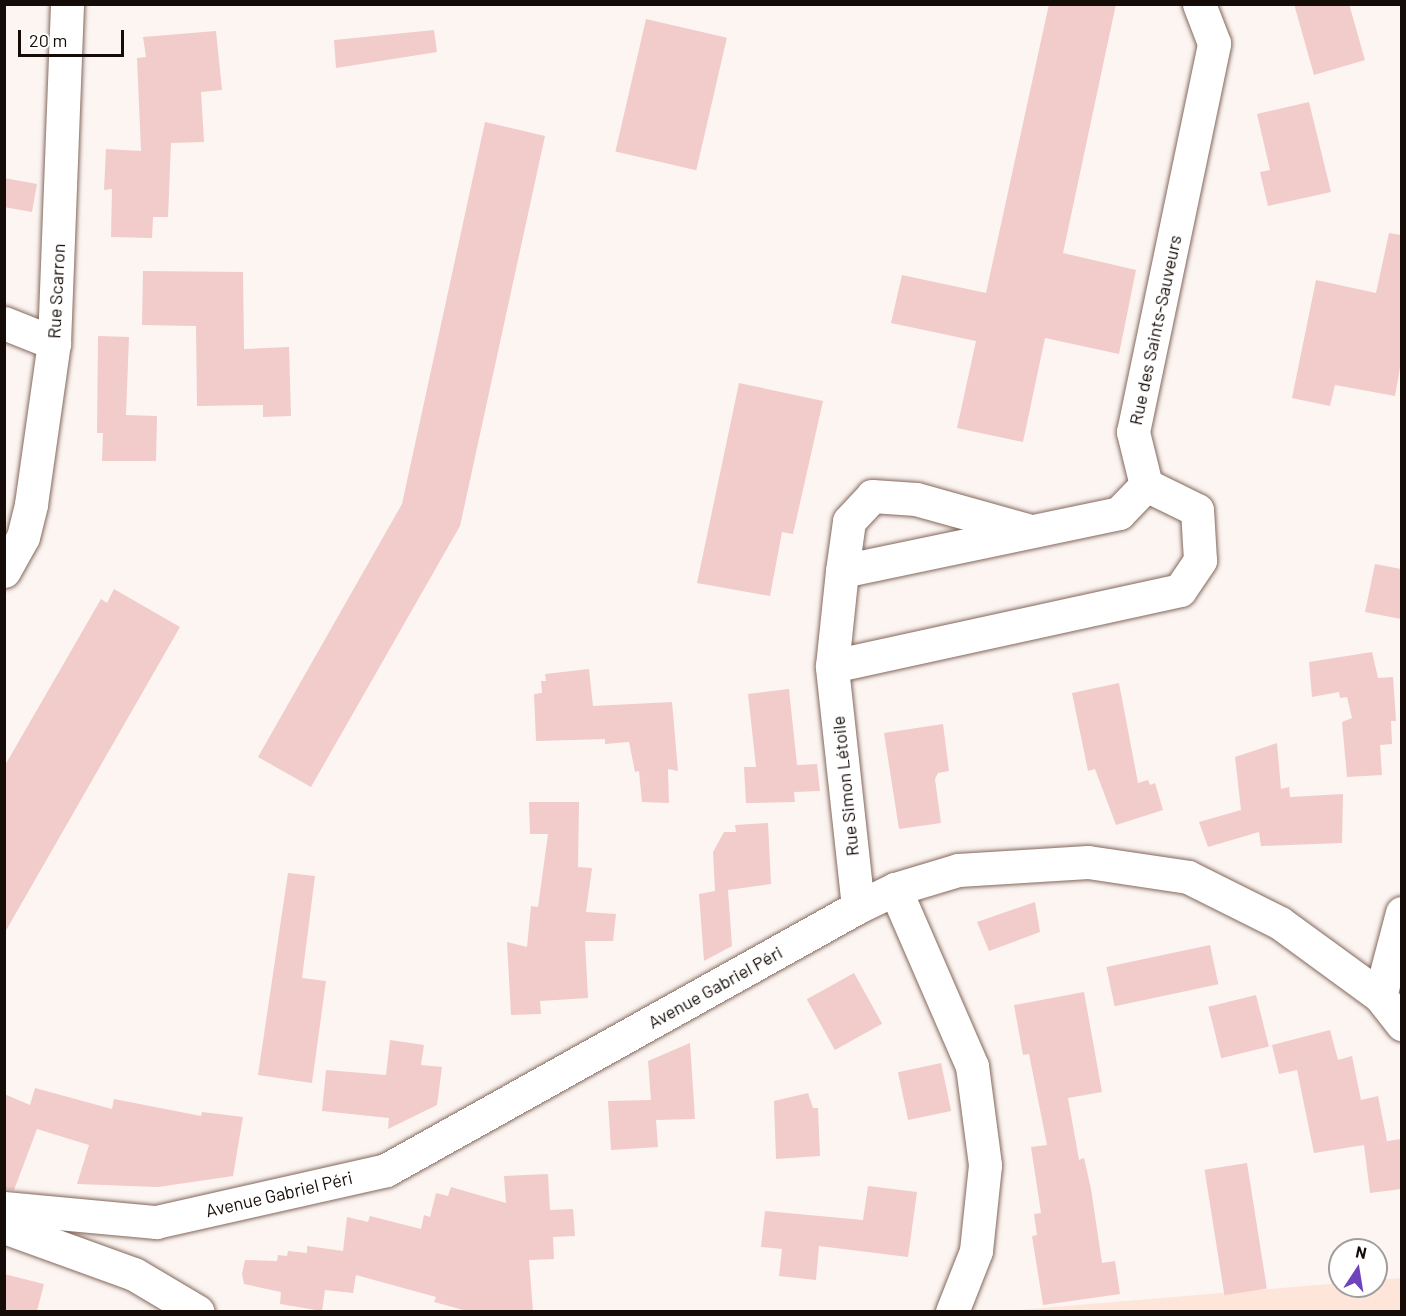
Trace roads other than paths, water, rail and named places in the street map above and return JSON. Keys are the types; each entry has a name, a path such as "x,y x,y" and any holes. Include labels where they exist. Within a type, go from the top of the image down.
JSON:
{"street":[{"name":"Rue Scarron","path":"4,571 23,537 31,504 54,343 67,4"},
{"name":"Rue des Saints-Sauveurs","path":"1146,485 1133,432 1214,43 1199,4"},
{"path":"4,323 54,343"},
{"path":"832,666 1180,590 1200,560 1197,510 1146,485 1119,513 842,572"},
{"name":"Rue Simon Létoile","path":"858,907 832,666 849,521 872,496 916,499 1033,531"},
{"name":"Avenue Gabriel Péri","path":"4,1208 156,1222 386,1170 858,907 895,889 958,870 1088,862 1188,877 1280,923 1380,996 1401,1024"},
{"path":"895,889 972,1066 986,1166 976,1251 952,1311"},
{"path":"1380,996 1401,913"},
{"path":"134,1274 156,1222"},
{"path":"4,1227 134,1274 198,1311"}]}
